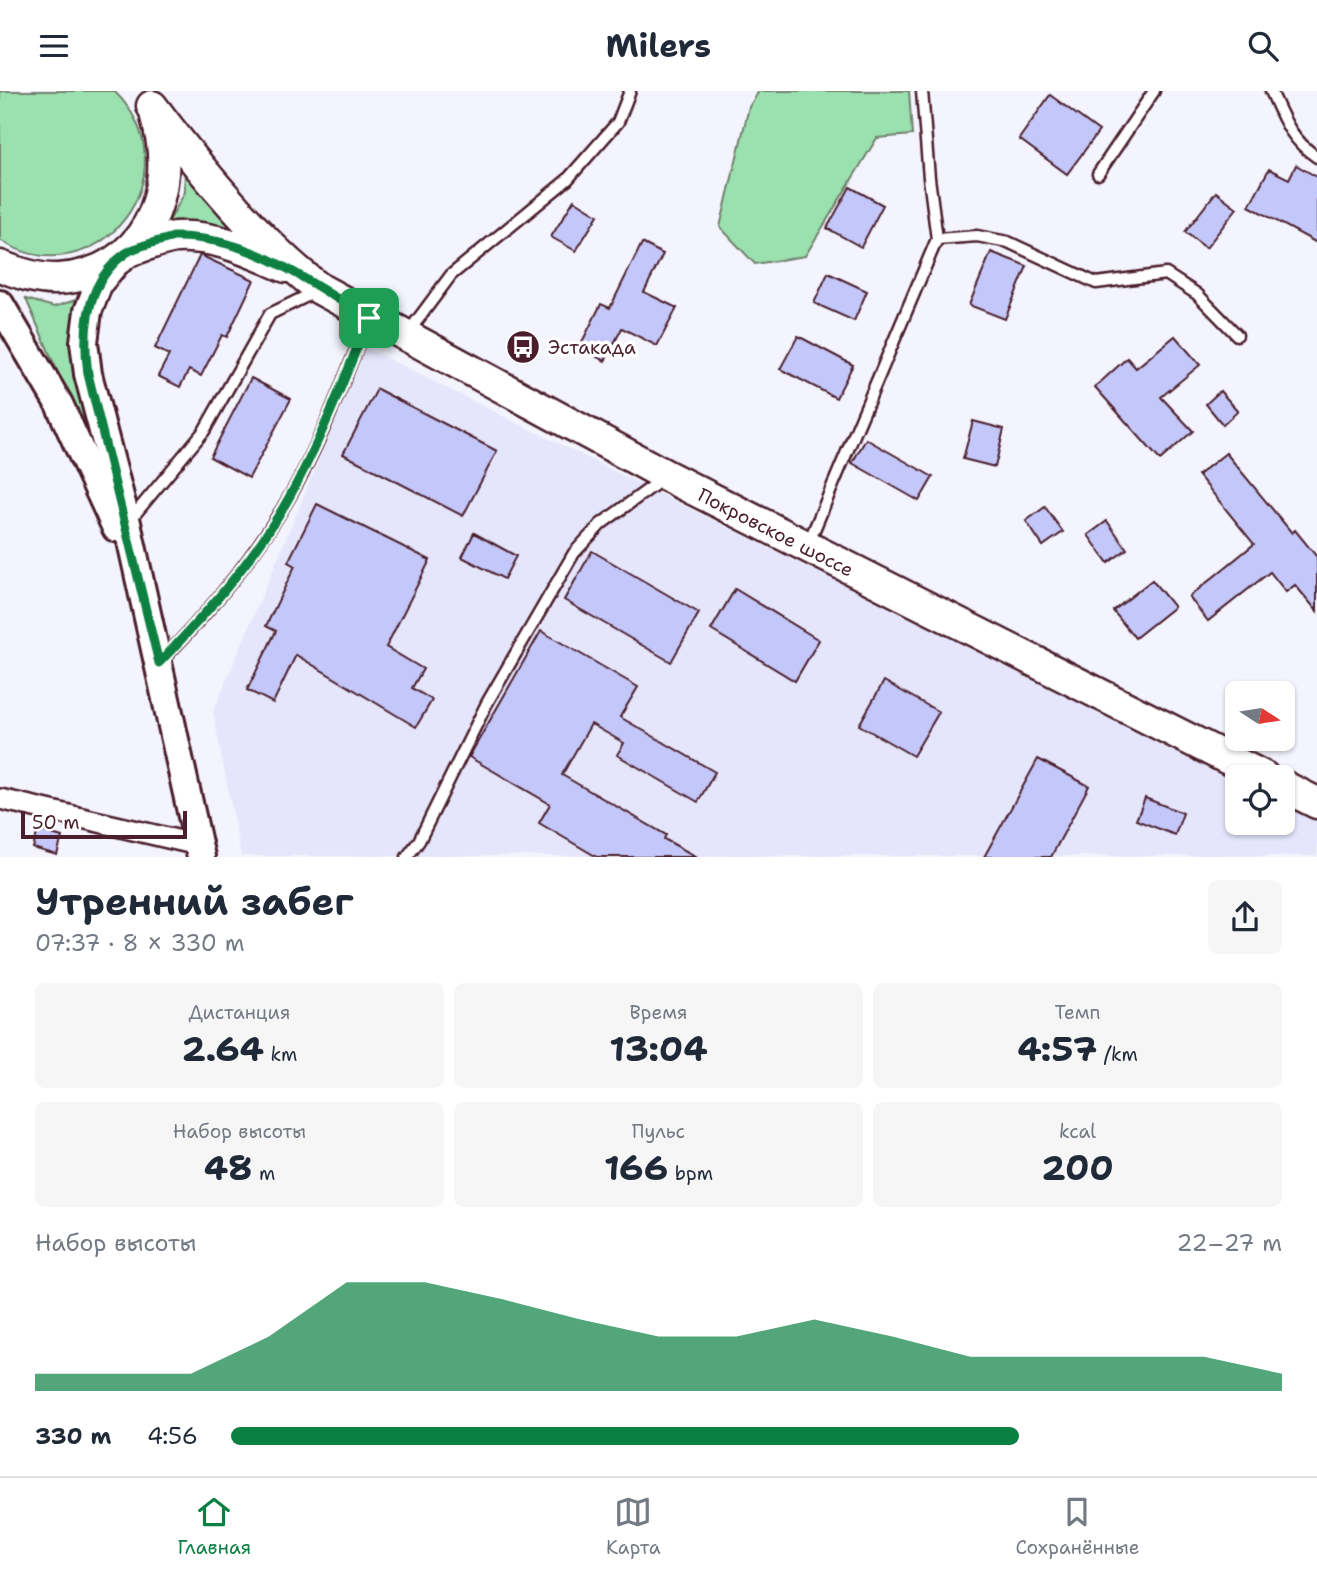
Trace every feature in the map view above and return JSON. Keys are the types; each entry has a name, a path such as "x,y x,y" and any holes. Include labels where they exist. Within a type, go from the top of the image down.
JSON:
{"main road":[{"name":"Покровское шоссе","path":"147,98 183,147 296,271 320,289 404,337 806,548 1240,765"},
{"path":"147,98 165,144 164,184 155,217 99,283 88,311 84,342 88,374 127,523 200,851"},
{"name":"Покровское шоссе","path":"0,266 24,275 56,279 87,275 123,256 173,237 201,237 241,247 296,271"},
{"path":"0,304 59,404 138,577"},
{"path":"1295,792 1317,803"}],"street":[{"path":"0,799 200,851"}],"lane":[{"path":"404,337 451,275 567,180 618,122 630,91"},
{"path":"806,548 937,239 922,91"},
{"path":"1098,174 1154,91"},
{"path":"1271,91 1287,129 1300,146 1317,157"},
{"path":"937,239 977,236 1008,242 1096,283 1166,274 1197,294 1237,335"},
{"path":"127,523 204,431 270,314 320,289"},
{"path":"159,663 196,624 245,562 290,496 320,437 369,318"},
{"path":"407,856 419,841 487,703 573,553 601,524 667,476"}],"shaded area":[{"path":"366,348 1225,774 1225,835 1295,835 1295,808 1317,819 1317,856 241,856 213,712"}],"green space":[{"path":"0,91 114,91 137,123 145,157 140,190 124,219 101,241 70,254 36,255 0,240"},
{"path":"759,91 909,91 912,135 877,138 805,256 755,264 720,227 749,107"},
{"path":"184,157 264,240 167,225 185,192"},
{"path":"26,299 54,307 78,299 92,451"}],"building":[{"path":"1050,95 1099,131 1067,174 1019,139"},
{"path":"1296,165 1317,177 1317,243 1249,206 1269,169 1289,179"},
{"path":"850,187 883,205 861,247 827,228"},
{"path":"1216,192 1237,208 1206,248 1185,232"},
{"path":"574,200 598,215 576,251 551,237"},
{"path":"642,243 663,254 644,292 677,308 657,346 622,328 605,361 579,348 601,304 610,308"},
{"path":"991,252 1027,266 1005,319 969,305"},
{"path":"200,255 254,280 227,337 222,335 201,376 189,370 180,387 158,376 169,355 155,348"},
{"path":"828,273 867,291 854,321 814,303"},
{"path":"798,336 853,365 836,398 780,369"},
{"path":"1175,336 1200,365 1161,397 1193,431 1160,460 1095,387 1127,358 1136,368"},
{"path":"251,378 291,399 249,478 210,457"},
{"path":"377,389 497,451 463,516 343,454"},
{"path":"1220,391 1238,411 1223,425 1206,404"},
{"path":"973,421 1004,429 995,467 963,459"},
{"path":"866,439 933,477 919,501 852,463"},
{"path":"1226,453 1292,533 1295,530 1317,557 1317,611 1295,585 1286,592 1270,572 1208,621 1189,597 1254,544 1198,475"},
{"path":"317,504 430,560 386,647 423,669 412,688 432,700 416,727 296,655 273,703 247,690 276,631 266,626 295,566 288,562"},
{"path":"1045,507 1063,532 1043,546 1026,521"},
{"path":"1107,521 1127,549 1108,563 1088,535"},
{"path":"474,533 516,556 504,579 462,557"},
{"path":"592,551 699,613 671,662 564,600"},
{"path":"1152,580 1174,607 1135,638 1113,611"},
{"path":"735,589 819,640 795,681 711,630"},
{"path":"541,631 638,687 620,717 715,772 698,802 617,755 624,743 591,724 562,775 666,835 664,839 697,857 597,857 539,823 550,804 469,757"},
{"path":"884,681 939,712 913,756 859,725"},
{"path":"1038,759 1089,786 1051,857 984,857"},
{"path":"1145,798 1183,813 1175,835 1136,820"},
{"path":"38,830 62,837 57,855 33,848"}],"place":[{"name":"Эстакада","path":"523,347"}],"route":[{"path":"173,237 201,237 241,247 296,271 320,289 369,318 320,437 290,496 245,562 196,624 159,663 127,523 88,374 84,342 88,311 99,283 128,251 173,237"}]}
